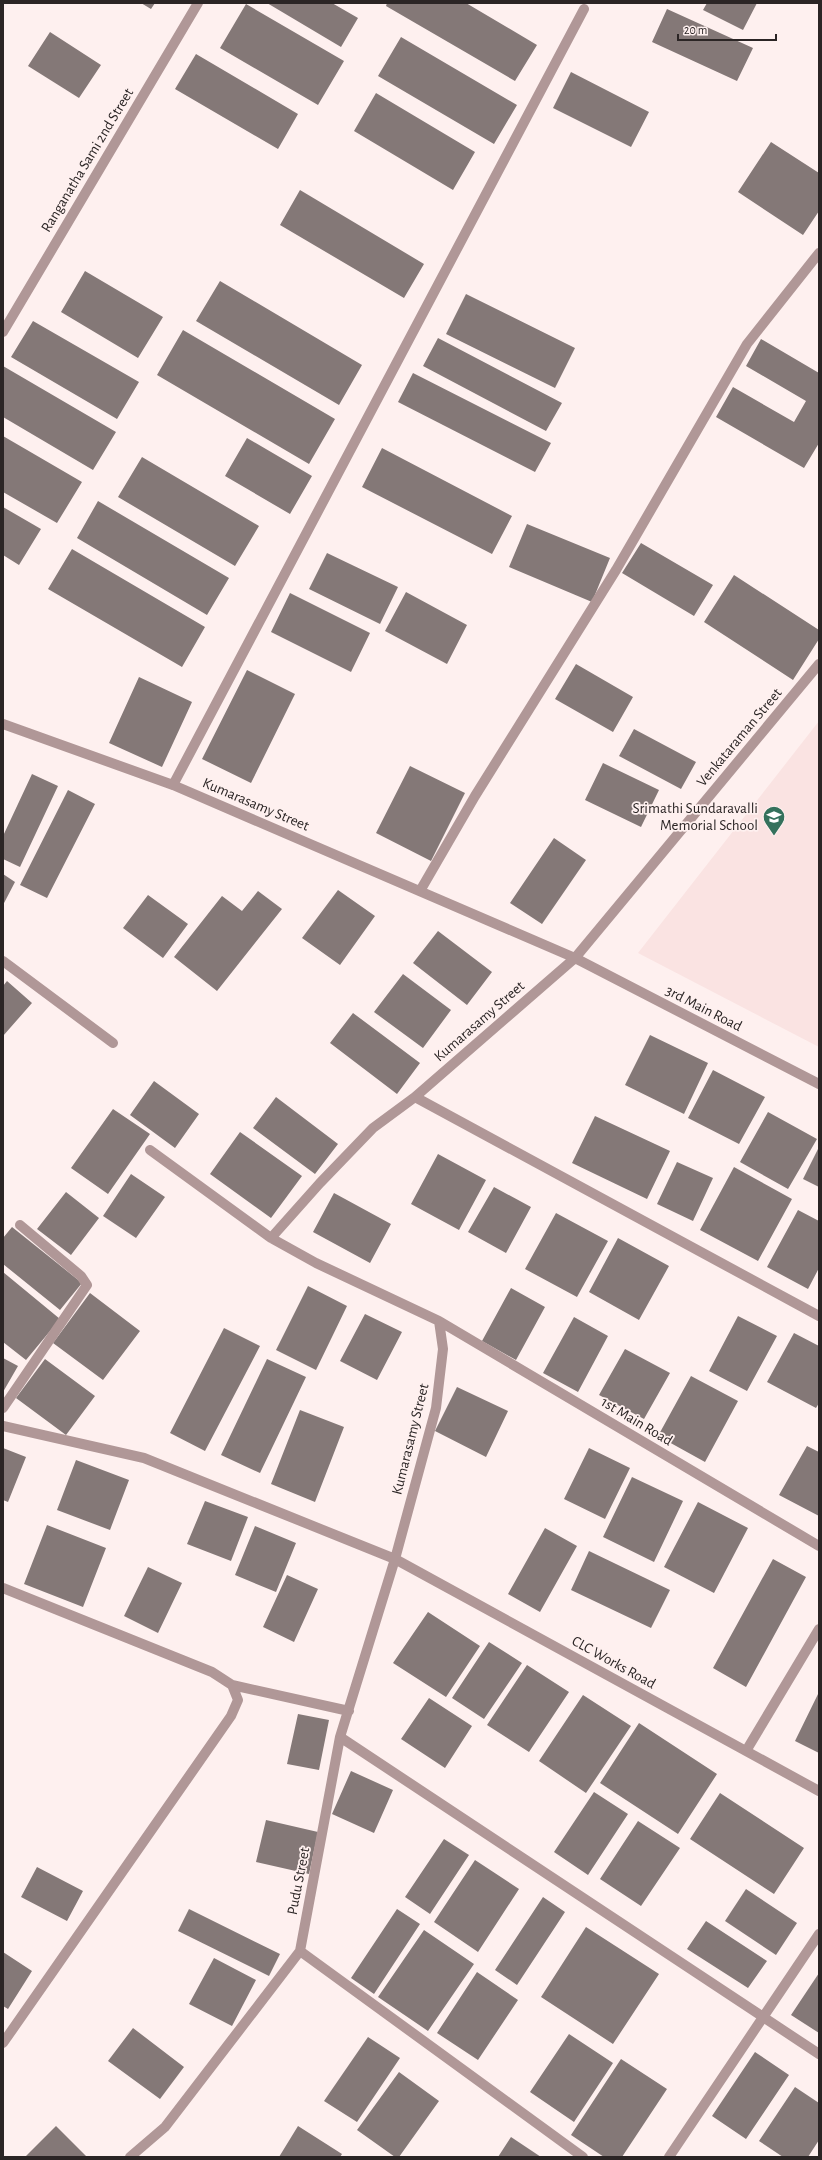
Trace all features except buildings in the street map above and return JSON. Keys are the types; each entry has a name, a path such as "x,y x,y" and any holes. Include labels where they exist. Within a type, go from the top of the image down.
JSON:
{"street":[{"name":"Ranganatha Sami 2nd Street","path":"3,332 198,3"},
{"path":"173,785 584,9"},
{"path":"420,891 475,796 616,570 747,344 819,253"},
{"name":"Venkataraman Street","path":"575,958 819,664"},
{"name":"Kumarasamy Street","path":"3,724 173,785 575,958 415,1097 373,1128 320,1183 271,1238"},
{"name":"3rd Main Road","path":"575,958 819,1084"},
{"path":"3,962 112,1043"},
{"path":"415,1097 819,1316"},
{"path":"150,1150 271,1238 316,1263 439,1321"},
{"path":"3,1408 87,1285 81,1276 20,1225"},
{"name":"Kumarasamy Street","path":"395,1559 436,1408 443,1349 439,1321"},
{"name":"1st Main Road","path":"439,1321 819,1546"},
{"name":"CLC Works Road","path":"3,1426 144,1458 395,1559 819,1791"},
{"name":"Pudu Street","path":"130,2157 165,2127 300,1951 340,1737 395,1559"},
{"path":"3,1588 212,1672 232,1685 349,1710"},
{"path":"746,1751 819,1630"},
{"path":"3,2043 231,1716 238,1700 232,1685"},
{"path":"340,1737 819,2054"},
{"path":"670,2157 819,1934"},
{"path":"300,1951 583,2157"}],"shaded area":[{"name":"Srimathi Sundaravalli Memorial School","path":"819,721 819,1047 638,953"}],"place":[{"name":"Srimathi Sundaravalli Memorial School","path":"774,836"}]}
